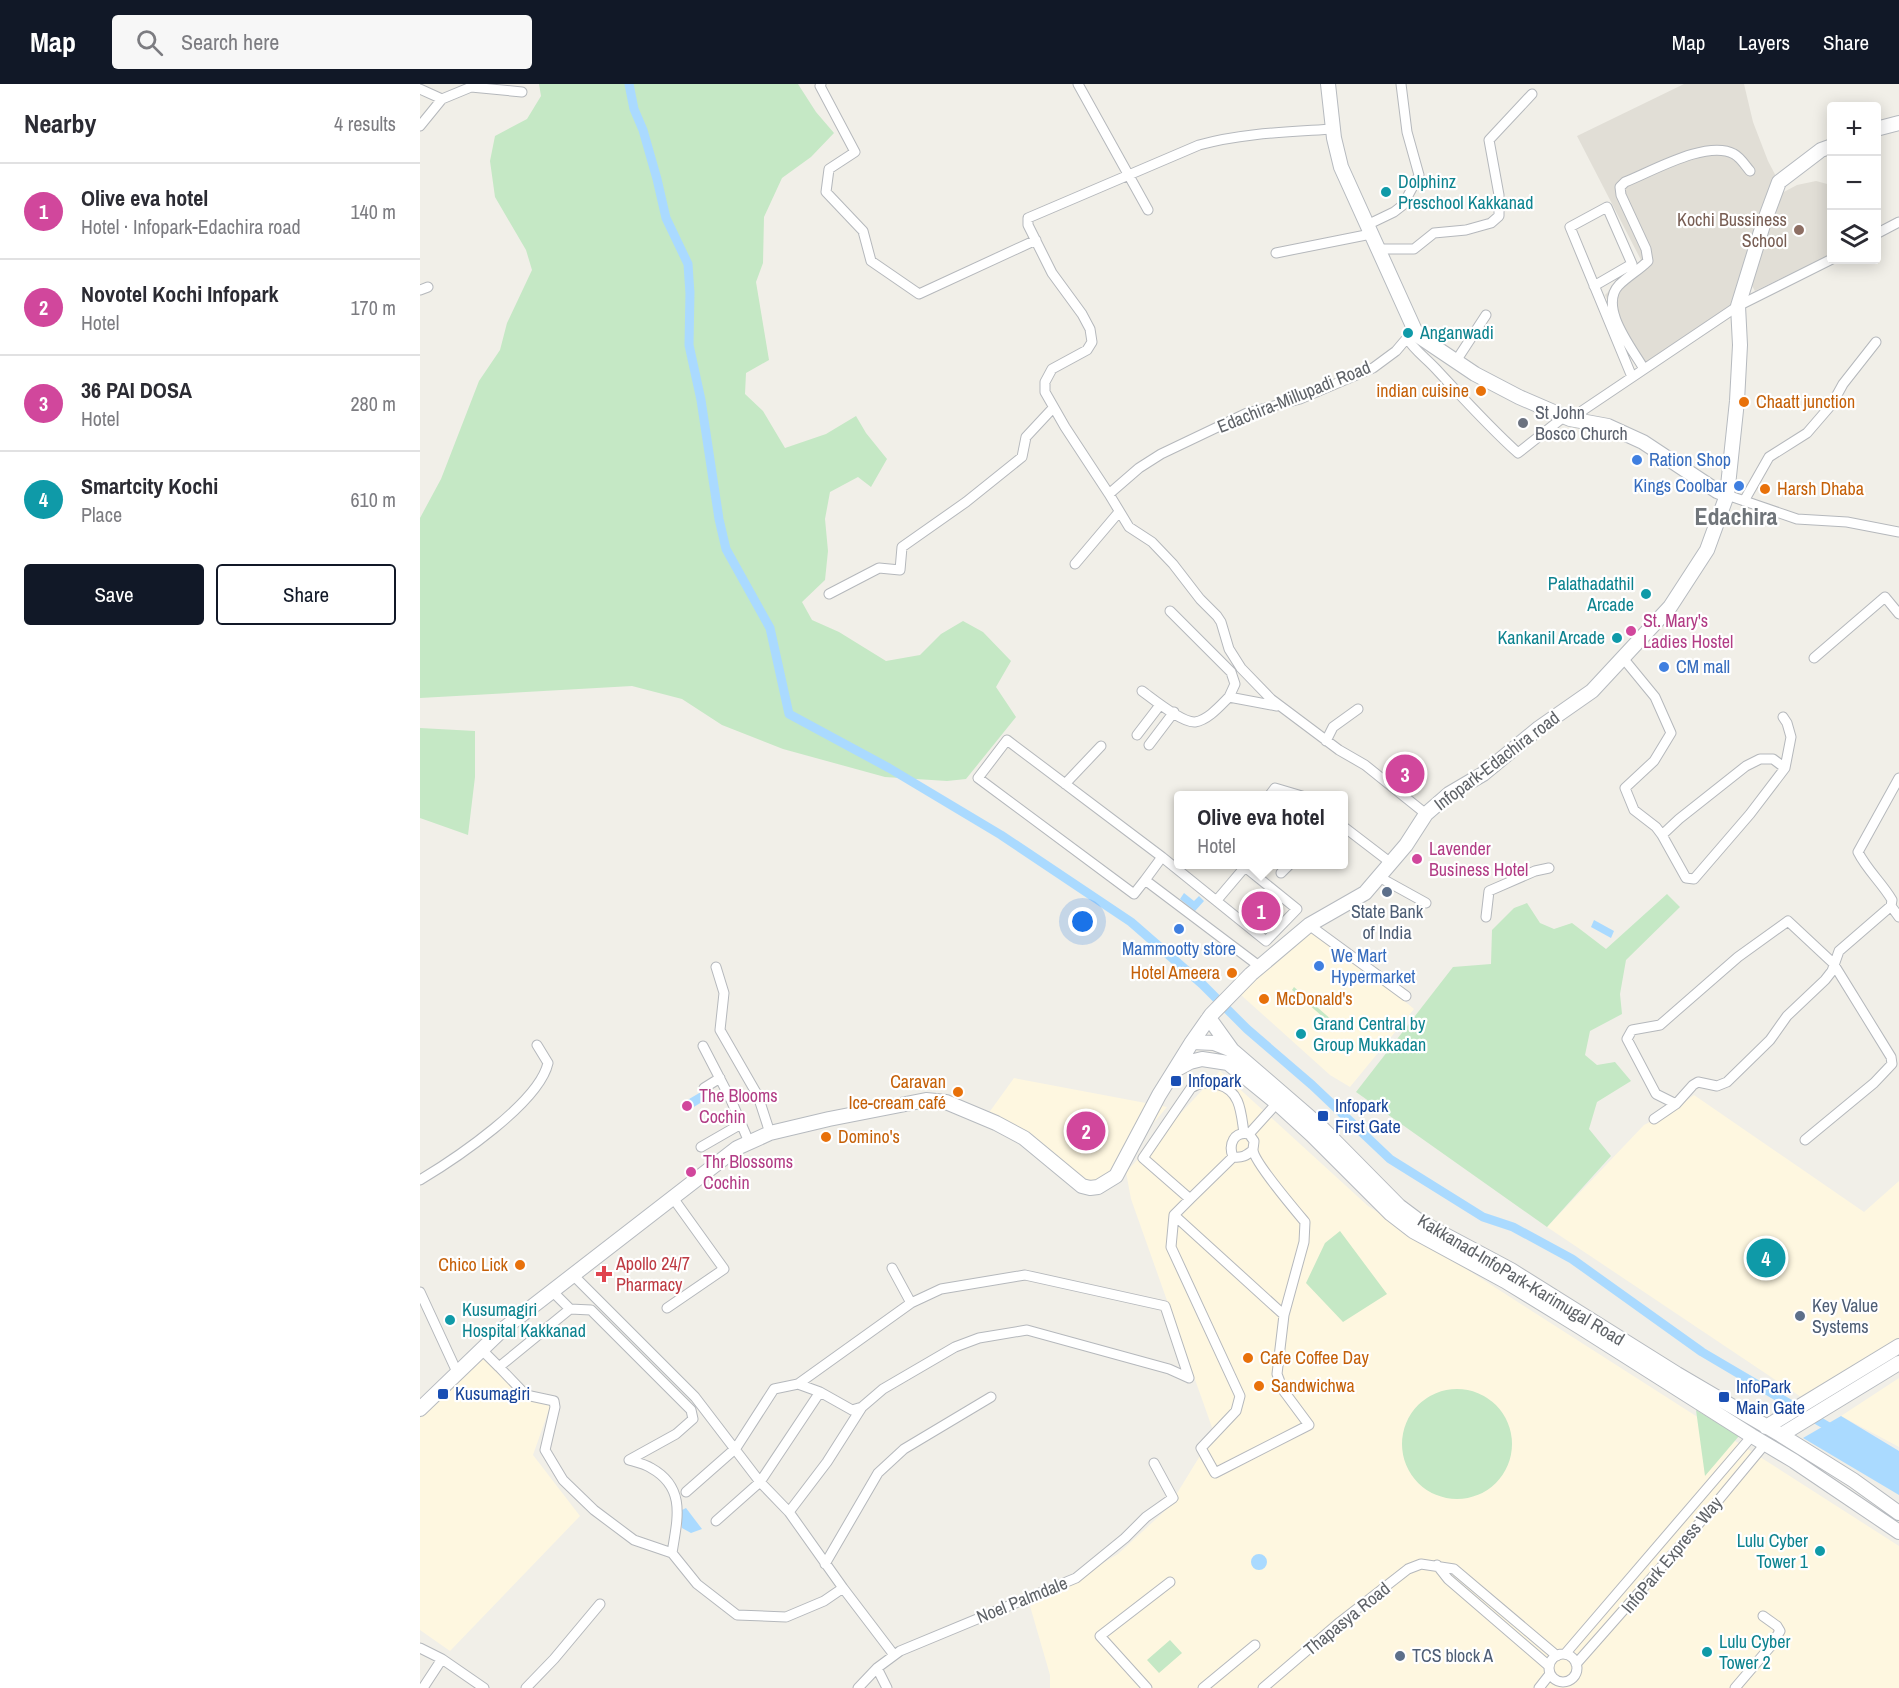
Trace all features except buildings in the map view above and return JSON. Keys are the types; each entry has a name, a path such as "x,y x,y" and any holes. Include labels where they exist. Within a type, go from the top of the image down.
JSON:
{"main road":[{"path":"1328,84 1333,129 1341,167 1378,249 1412,337 1519,397 1567,417 1608,426 1643,442 1717,491 1727,495"},
{"path":"1881,128 1899,123"},
{"path":"1738,306 1779,182 1827,148"},
{"name":"Infopark-Edachira road","path":"1192,1042 1210,1016 1259,966 1309,925 1365,893 1406,845 1426,814 1449,794 1483,774 1539,728 1592,691 1670,607 1707,550 1727,495 1737,401 1740,345 1738,306"},
{"path":"1210,1016 1232,1050"},
{"path":"420,1409 481,1349 551,1290 737,1148 749,1142 770,1133 884,1107 926,1100 946,1102 1015,1132 1044,1152 1082,1185 1090,1188 1098,1187 1116,1176 1159,1095 1192,1042"},
{"name":"Kakkanad-InfoPark-Karimugal Road","path":"1192,1042 1214,1043 1232,1050 1320,1126 1345,1161 1391,1214 1413,1231 1505,1281 1794,1461 1899,1532"},
{"name":"Kakkanad-InfoPark-Karimugal Road","path":"1175,1070 1202,1059 1228,1063 1419,1221 1511,1270 1766,1427 1786,1432 1899,1513"},
{"path":"1786,1432 1871,1372 1899,1346"},
{"path":"1766,1427 1871,1372 1899,1363"}],"street":[{"path":"821,84 855,152 829,168 826,192 863,231 871,261 919,294 1036,240"},
{"path":"1078,84 1148,210"},
{"path":"1276,253 1369,230 1403,205 1419,175 1407,132 1401,84"},
{"path":"420,126 442,99 471,87 522,92"},
{"path":"420,89 442,99"},
{"path":"1378,249 1414,249 1434,233 1466,230 1491,223 1499,216 1499,195 1489,140 1532,94"},
{"path":"1333,129 1222,138 1198,145 1029,218 1028,225 1052,273 1082,314 1090,329 1092,342 1087,350 1052,369 1045,382 1045,392 1129,527 1148,538 1164,553 1200,599 1217,616 1229,650 1241,668 1279,706 1339,750 1365,765 1426,814"},
{"path":"1644,369 1616,320 1611,305 1612,296 1618,286 1648,261 1646,249 1621,195 1620,187 1625,182 1713,150 1734,154 1750,171"},
{"path":"1594,286 1632,264 1607,207 1570,227 1594,286 1632,377"},
{"path":"1881,231 1899,222"},
{"path":"1412,337 1413,348 1425,357 1467,405 1518,453 1567,417 1632,377 1738,306 1827,262"},
{"path":"1456,361 1486,315"},
{"name":"Edachira-Millupadi Road","path":"1109,494 1139,468 1161,454 1258,408 1300,399 1373,368 1412,337"},
{"path":"1744,501 1769,457 1807,432 1832,404 1843,384 1876,342"},
{"path":"829,594 879,568 900,570 902,547 966,502 1022,457 1026,437 1053,408"},
{"path":"1727,495 1797,519 1847,522 1899,532"},
{"path":"1075,564 1119,512"},
{"path":"1814,658 1885,597 1899,614"},
{"path":"1142,691 1185,720 1195,722 1210,715 1229,697 1235,684 1231,672 1170,611"},
{"path":"1623,658 1655,697 1671,733 1654,761 1625,788 1634,810 1656,827 1686,878 1693,880 1750,814 1785,768 1791,737 1783,717"},
{"path":"1229,697 1279,706"},
{"path":"1137,735 1161,705"},
{"path":"1326,741 1333,726 1358,709"},
{"path":"1149,745 1173,712"},
{"path":"1162,857 1134,894 978,778 1007,740 1162,857 1174,866"},
{"path":"1065,784 1101,747"},
{"path":"1662,835 1738,773 1760,759 1773,759 1785,768"},
{"path":"1654,1119 1677,1104 1698,1082 1717,1086 1727,1082 1770,1040 1788,1016 1825,980 1832,971 1839,951 1891,906 1892,900 1886,890 1878,877 1865,866 1858,852 1899,778"},
{"path":"1272,791 1275,788 1287,791"},
{"path":"1348,830 1391,863"},
{"path":"1486,917 1489,891 1549,868"},
{"path":"1177,869 1266,941 1297,909 1248,869"},
{"path":"1217,900 1242,869"},
{"path":"1281,873 1285,869"},
{"path":"1379,877 1426,903"},
{"path":"1144,880 1259,966"},
{"path":"1891,906 1899,916"},
{"path":"1677,1104 1656,1094 1627,1039 1632,1030 1660,1025 1738,957 1788,921 1833,963 1895,1062 1874,1083 1805,1140"},
{"path":"1309,925 1406,996"},
{"path":"716,967 724,993 720,1030 758,1096 770,1133"},
{"path":"420,1180 485,1136 539,1083 548,1063 537,1045"},
{"path":"703,1046 749,1142"},
{"path":"704,1088 720,1078"},
{"path":"1190,1199 1143,1158 1191,1088 1200,1083 1227,1087 1239,1104 1247,1133 1254,1141 1252,1150 1246,1156 1233,1157"},
{"path":"1233,1157 1229,1148 1231,1141 1238,1135 1247,1133 1277,1103"},
{"path":"701,1147 741,1124"},
{"path":"1233,1157 1174,1215 1171,1247 1240,1396 1236,1411 1201,1448 1215,1473 1310,1425 1283,1390 1277,1374 1284,1315 1304,1242 1305,1222 1269,1179 1252,1150"},
{"path":"667,1308 724,1269 673,1198"},
{"path":"1174,1215 1284,1315"},
{"path":"892,1268 911,1303"},
{"path":"572,1274 695,1397 760,1482 789,1512 894,1655"},
{"path":"686,1492 736,1448 774,1389 798,1384 911,1303 941,1289 1025,1275 1165,1306 1189,1378 1169,1369 1027,1330 979,1338 955,1347 884,1389 862,1407 827,1461 789,1512"},
{"path":"551,1290 570,1309"},
{"path":"420,1292 457,1372"},
{"path":"499,1367 570,1309 591,1310 691,1410 693,1419 676,1434 628,1460 651,1468 671,1485 679,1511 672,1553"},
{"path":"481,1349 526,1395 554,1401 555,1407 545,1450 563,1480 594,1510 634,1540 672,1553 697,1584 736,1615 786,1617 824,1601 843,1588"},
{"path":"798,1384 820,1392 852,1410 862,1407"},
{"path":"716,1521 760,1482 820,1392"},
{"path":"825,1564 878,1473 904,1449 991,1397"},
{"name":"InfoPark Express Way","path":"1561,1655 1752,1436"},
{"name":"InfoPark Express Way","path":"1576,1664 1687,1538 1765,1444"},
{"name":"Noel Palmdale","path":"858,1688 877,1668 894,1655 940,1633 1076,1578 1125,1538 1146,1517 1173,1498 1154,1463"},
{"name":"Thapasya Road","path":"1263,1688 1408,1569 1421,1564 1437,1565"},
{"path":"1437,1565 1454,1569 1561,1655 1572,1657 1576,1664 1575,1676 1559,1685 1552,1678 1549,1670 1448,1579 1437,1565"},
{"path":"1147,1688 1100,1636 1170,1582"},
{"path":"526,1688 554,1659 600,1604"},
{"path":"1735,1688 1770,1647 1780,1631 1763,1616"},
{"path":"1203,1688 1255,1645"},
{"path":"420,1648 442,1659 484,1688"},
{"path":"1539,1688 1553,1658 1561,1655"},
{"path":"423,1688 442,1659"},
{"path":"877,1668 887,1688"}],"shaded area":[{"path":"1684,84 1744,84 1753,122 1779,182 1738,306 1639,372 1605,295 1641,260 1577,136"},
{"name":"Kochi Bussiness School","path":"1816,181 1827,184 1827,256 1755,291 1751,284 1780,194 1797,185"},
{"path":"1317,929 1414,1009 1350,1087 1330,1075 1241,995 1288,949"},
{"path":"1220,1071 1368,1206 1899,1546 1899,1688 1050,1688 1050,1675 1030,1606 1118,1554 1168,1508 1214,1433 1131,1199 1126,1172"},
{"path":"1014,1078 1167,1107 1111,1173 1094,1183 1080,1179 1032,1134 988,1114"},
{"path":"1694,1095 1864,1212 1899,1181 1899,1342 1801,1397 1547,1227 1644,1125 1675,1109"},
{"path":"484,1352 526,1395 551,1404 533,1455 580,1516 450,1651 420,1630 420,1418 446,1394"},
{"path":"1899,1378 1899,1447 1841,1416"}],"green space":[{"path":"539,84 798,84 816,112 834,133 811,157 782,178 764,217 763,263 756,282 769,360 746,373 745,394 763,411 785,448 826,434 856,416 866,433 887,459 871,487 858,477 830,492 825,519 828,551 825,580 802,602 812,620 839,632 886,661 920,655 941,634 963,621 983,632 1011,661 996,687 1016,717 966,779 947,781 885,777 783,749 722,725 682,699 632,686 420,698 420,518 441,479 479,381 500,350 507,323 532,270 526,250 495,197 490,161 495,136 527,119 541,96"},
{"path":"420,728 475,731 475,777 468,835 420,818"},
{"path":"1667,894 1680,907 1626,960 1620,994 1622,1014 1590,1031 1585,1055 1597,1065 1615,1062 1631,1081 1597,1102 1589,1129 1611,1156 1547,1227 1356,1092 1453,967 1491,964 1492,930 1514,908 1527,903 1540,923 1554,929 1572,923 1606,949"},
{"path":"1294,987 1341,1028 1338,1030 1292,990"},
{"path":"1340,1231 1387,1294 1343,1322 1306,1283 1325,1243"},
{"path":"1457,1389 1478,1393 1496,1405 1508,1423 1512,1444 1508,1465 1496,1483 1478,1495 1457,1499 1436,1495 1418,1483 1406,1465 1402,1444 1406,1423 1418,1405 1436,1393"},
{"path":"1696,1410 1739,1436 1705,1476"},
{"path":"1170,1640 1182,1653 1159,1673 1147,1660"}],"water":[{"path":"1184,893 1194,901 1199,896 1204,901 1195,911 1180,899"},
{"path":"1594,920 1614,931 1611,938 1591,927"},
{"path":"701,1092 705,1100 689,1110 684,1102"},
{"path":"1841,1416 1899,1451 1899,1495 1803,1438"},
{"path":"686,1508 702,1529 691,1533 682,1528 682,1510"},
{"path":"1256,1554 1262,1554 1267,1562 1265,1568 1256,1570 1251,1565 1251,1559"}],"waterway":[{"path":"629,84 634,109 643,130 666,218 688,264 690,294"},
{"path":"690,291 689,345 701,400 719,519 726,549 770,628 789,714 889,768 1001,835 1131,922 1202,984 1247,1029 1312,1085 1390,1159 1483,1217 1513,1227 1572,1259 1702,1352 1834,1430"}],"place":[{"name":"Dolphinz Preschool Kakkanad","path":"1386,192"},
{"name":"Kochi Bussiness School","path":"1799,230"},
{"name":"Anganwadi","path":"1408,333"},
{"name":"indian cuisine","path":"1481,391"},
{"name":"Chaatt junction","path":"1744,402"},
{"name":"St John Bosco Church","path":"1523,423"},
{"name":"Ration Shop","path":"1637,460"},
{"name":"Kings Coolbar","path":"1739,486"},
{"name":"Harsh Dhaba","path":"1765,489"},
{"name":"Palathadathil Arcade","path":"1646,594"},
{"name":"St. Mary's Ladies Hostel","path":"1631,631"},
{"name":"Kankanil Arcade","path":"1617,638"},
{"name":"CM mall","path":"1664,667"},
{"name":"36 PAI DOSA","path":"1405,774"},
{"name":"Lavender Business Hotel","path":"1417,859"},
{"name":"State Bank of India","path":"1387,892"},
{"name":"Olive eva hotel","path":"1261,911"},
{"name":"Mammootty store","path":"1179,929"},
{"name":"We Mart Hypermarket","path":"1319,966"},
{"name":"Hotel Ameera","path":"1232,973"},
{"name":"McDonald's","path":"1264,999"},
{"name":"Grand Central by Group Mukkadan","path":"1301,1034"},
{"name":"Infopark","path":"1176,1081"},
{"name":"Caravan Ice-cream café","path":"958,1092"},
{"name":"The Blooms Cochin","path":"687,1106"},
{"name":"Infopark First Gate","path":"1323,1116"},
{"name":"Novotel Kochi Infopark","path":"1086,1131"},
{"name":"Domino's","path":"826,1137"},
{"name":"Thr Blossoms Cochin","path":"691,1172"},
{"name":"Smartcity Kochi","path":"1766,1258"},
{"name":"Chico Lick","path":"520,1265"},
{"name":"Apollo 24/7 Pharmacy","path":"604,1274"},
{"name":"Key Value Systems","path":"1800,1316"},
{"name":"Kusumagiri Hospital Kakkanad","path":"450,1320"},
{"name":"Cafe Coffee Day","path":"1248,1358"},
{"name":"Sandwichwa","path":"1259,1386"},
{"name":"Kusumagiri","path":"443,1394"},
{"name":"InfoPark Main Gate","path":"1724,1397"},
{"name":"Lulu Cyber Tower 1","path":"1820,1551"},
{"name":"Lulu Cyber Tower 2","path":"1707,1652"},
{"name":"TCS block A","path":"1400,1656"}],"district":[{"name":"Edachira","path":"1736,517"}]}
